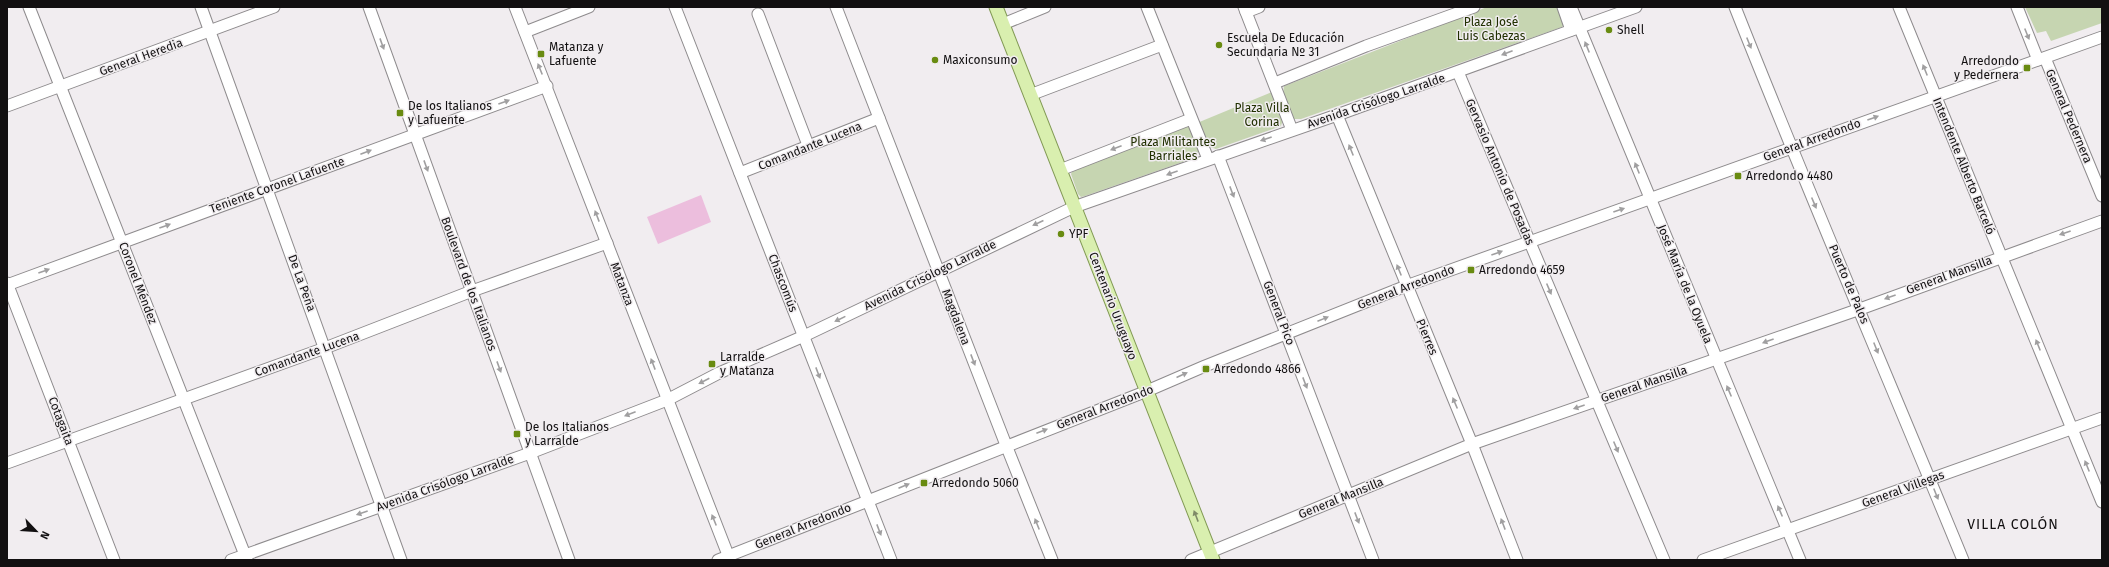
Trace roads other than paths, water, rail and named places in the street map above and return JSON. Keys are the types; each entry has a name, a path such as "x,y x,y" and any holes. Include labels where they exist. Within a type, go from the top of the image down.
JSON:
{"main road":[{"name":"Centenario Uruguayo","path":"996,7 1212,556"}],"street":[{"name":"Coronel Méndez","path":"29,7 245,557"},
{"name":"De La Peña","path":"201,7 401,560"},
{"name":"General Heredia","path":"7,106 274,7"},
{"name":"Boulevard de los Italianos","path":"369,7 569,560"},
{"name":"Matanza","path":"515,7 547,86 667,400 725,559"},
{"path":"525,32 589,7"},
{"name":"Chascomús","path":"675,7 891,560"},
{"name":"Magdalena","path":"836,7 1052,560"},
{"path":"1003,24 1045,7"},
{"name":"General Pico","path":"1147,7 1191,119 1213,158 1286,334 1373,560"},
{"path":"1259,7 1245,10 1275,83 1292,130"},
{"path":"1275,83 1366,46 1474,7"},
{"name":"José María de la Oyuela","path":"1563,7 1575,29 1650,199 1800,560"},
{"name":"José María de la Oyuela","path":"1571,7 1575,29"},
{"name":"Avenida Crisólogo Larralde","path":"231,560 245,557 530,453 667,400 719,374 804,336 1074,207 1458,72 1636,7"},
{"name":"Puerto de Palos","path":"1735,7 1790,148 1860,309 1963,560"},
{"name":"Intendente Alberto Barceló","path":"1899,7 2102,502"},
{"name":"General Pedernera","path":"2017,7 2042,59 2102,196"},
{"path":"758,14 808,145"},
{"name":"General Arredondo","path":"725,559 1006,445 1147,391 1406,286 2102,37"},
{"path":"1030,95 1162,45"},
{"name":"Gervasio Antonio de Posadas","path":"1458,72 1664,560"},
{"name":"Teniente Coronel Lafuente","path":"7,284 547,86"},
{"name":"Pierres","path":"1337,115 1472,444 1517,560"},
{"name":"Comandante Lucena","path":"740,173 879,118"},
{"path":"1060,170 1191,119"},
{"name":"General Mansilla","path":"1191,560 1212,556 1348,495 1472,444 1716,360 1860,309 2001,256 2102,221"},
{"name":"Comandante Lucena","path":"7,463 325,348 472,291 607,243"},
{"name":"Cotagaita","path":"7,284 69,440 114,560"},
{"name":"General Villegas","path":"1703,560 2102,418"}],"place":[{"name":"Shell","path":"1609,30"},
{"name":"Escuela De Educación Secundaria Nº 31","path":"1219,45"},
{"name":"Matanza y Lafuente","path":"541,54"},
{"name":"Maxiconsumo","path":"935,60"},
{"name":"Arredondo y Pedernera","path":"2027,68"},
{"name":"De los Italianos y Lafuente","path":"400,113"},
{"name":"Arredondo 4480","path":"1738,176"},
{"name":"YPF","path":"1061,234"},
{"name":"Arredondo 4659","path":"1471,270"},
{"name":"Larralde y Matanza","path":"712,364"},
{"name":"Arredondo 4866","path":"1206,369"},
{"name":"De los Italianos y Larralde","path":"517,434"},
{"name":"Arredondo 5060","path":"924,483"}],"district":[{"name":"VILLA COLÓN","path":"2013,524"}],"park label":[{"name":"Plaza José Luis Cabezas","path":"1491,29"},
{"name":"Plaza Villa Corina","path":"1262,115"},
{"name":"Plaza Militantes Barriales","path":"1173,149"}]}
